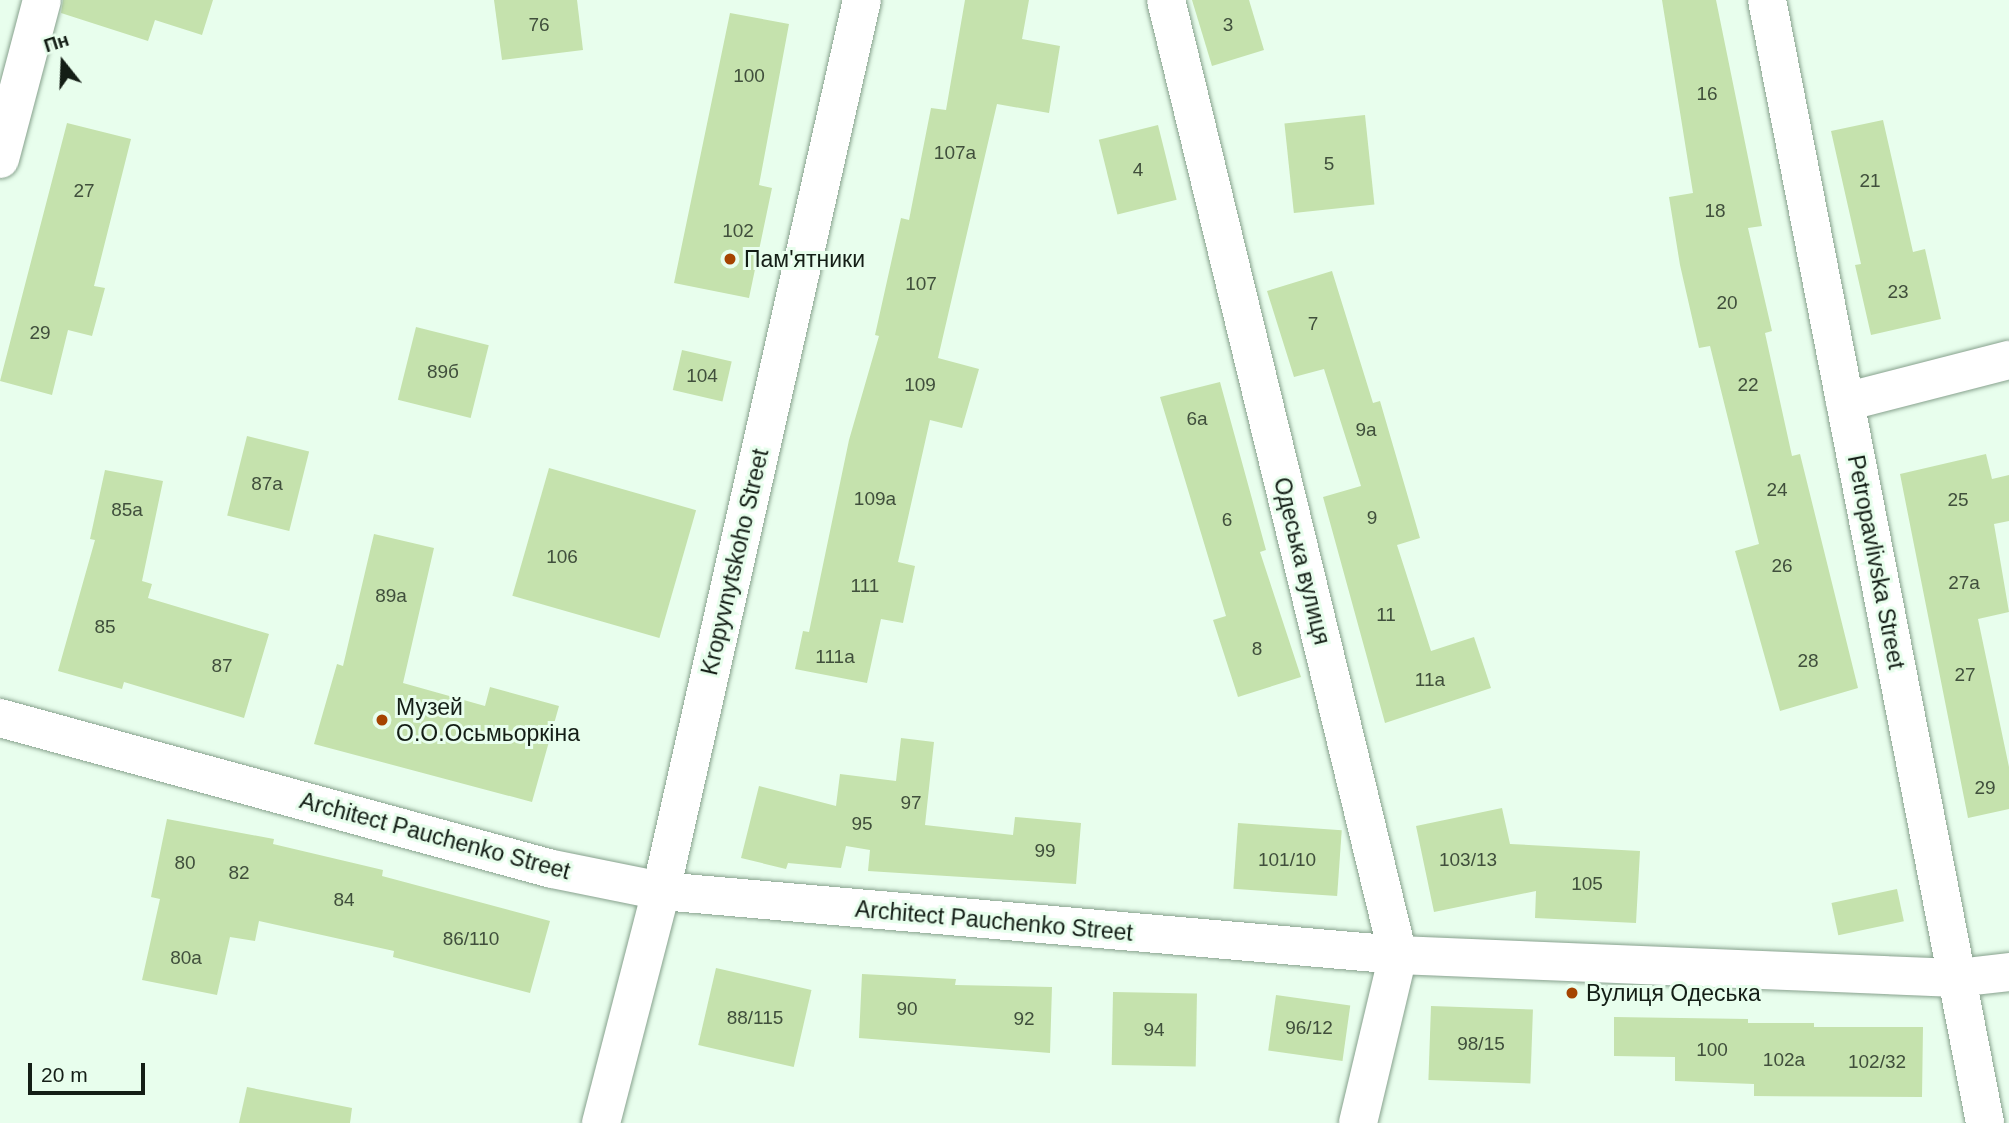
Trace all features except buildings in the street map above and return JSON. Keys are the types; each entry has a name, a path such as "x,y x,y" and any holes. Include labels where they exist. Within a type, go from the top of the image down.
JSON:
{"street":[{"path":"0,159 42,0"},
{"name":"Kropyvnytskoho Street","path":"601,1123 661,891 862,0"},
{"name":"Одеська вулиця","path":"1166,0 1398,955 1358,1123"},
{"name":"Petropavlivska Street","path":"1767,0 1985,1123"},
{"path":"1845,402 2009,360"},
{"name":"Architect Pauchenko Street","path":"0,718 551,869 661,891 1398,955 1957,978 2009,972"}],"place":[{"name":"Пам'ятники","path":"730,259"},
{"name":"Музей О.О.Осьмьоркіна","path":"382,720"},
{"name":"Вулиця Одеська","path":"1572,993"}]}
